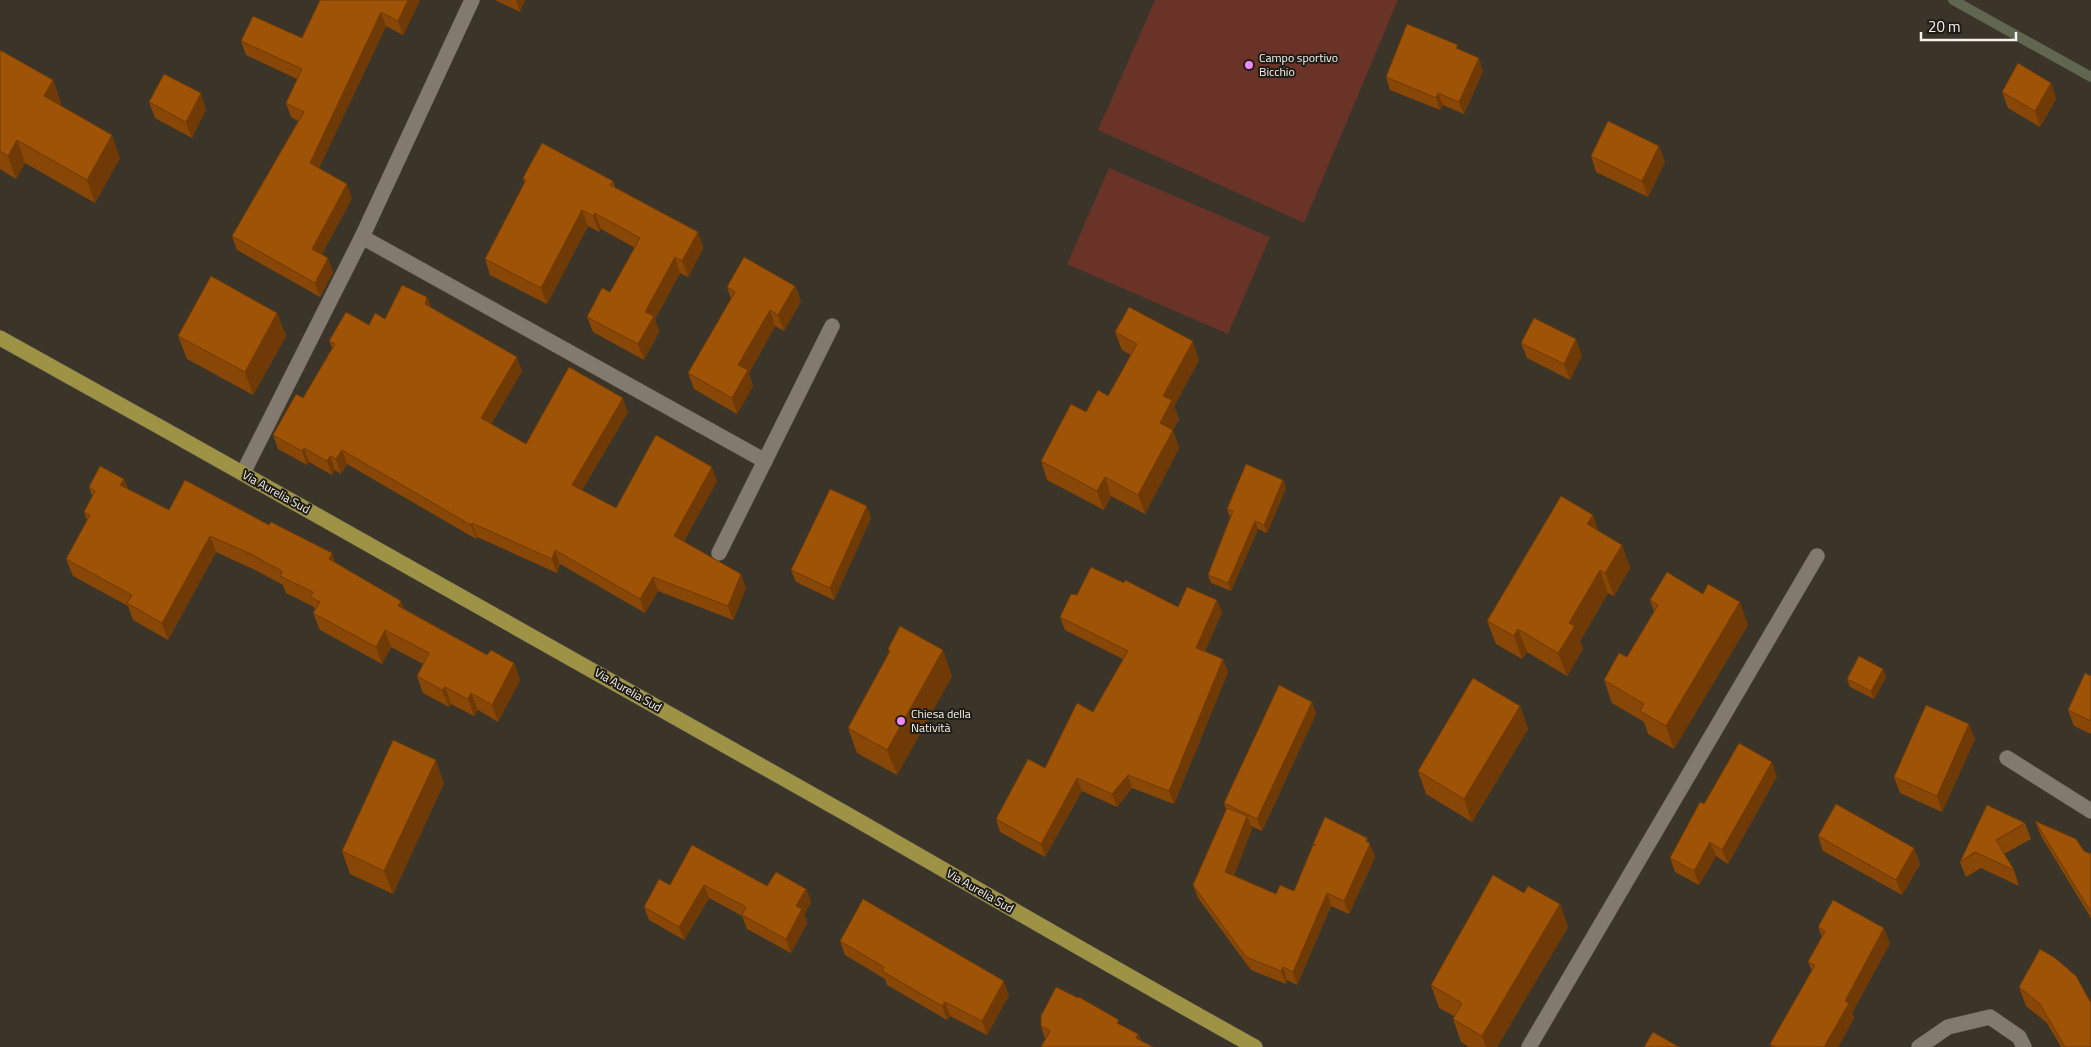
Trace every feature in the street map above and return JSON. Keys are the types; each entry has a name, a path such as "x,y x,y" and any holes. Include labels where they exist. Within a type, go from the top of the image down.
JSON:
{"main road":[{"name":"Via Aurelia Sud","path":"0,338 828,804 1121,973 1237,1043 1255,1047"}],"street":[{"path":"243,474 362,237 472,0"},
{"path":"362,237 765,462"},
{"path":"718,553 832,326"},
{"path":"1529,1047 1817,556"},
{"path":"2007,758 2091,811"},
{"path":"1919,1047 1948,1027 1990,1017 2019,1038 2024,1047"}],"shaded area":[{"name":"Campo sportivo Bicchio","path":"1155,0 1398,0 1304,223 1098,130"},
{"path":"1109,168 1270,237 1228,334 1067,264"}],"building":[{"path":"320,0 408,0 398,21 381,12 310,163 347,184 312,249 328,258 315,283 232,236 304,112 286,103 302,69 241,41 253,16 302,38"},
{"path":"1407,24 1458,45 1456,48 1479,58 1459,102 1438,93 1436,98 1386,77"},
{"path":"0,50 53,80 44,96 112,135 87,180 17,140 8,156 0,151"},
{"path":"2018,63 2051,83 2035,111 2002,92"},
{"path":"164,74 201,93 186,122 149,102"},
{"path":"1608,121 1659,146 1642,181 1591,156"},
{"path":"542,143 613,181 610,185 698,232 682,261 675,257 645,312 654,316 638,344 587,317 602,288 610,292 640,238 595,213 593,216 582,210 541,288 485,259 526,180 523,178"},
{"path":"744,257 795,286 778,315 770,310 738,365 748,370 732,398 688,373 735,292 727,287"},
{"path":"211,276 277,313 245,372 178,336"},
{"path":"402,285 427,297 425,304 517,357 481,418 526,444 569,367 623,398 572,485 616,508 656,435 712,467 674,536 741,574 728,606 653,577 640,599 555,550 552,559 472,523 471,525 342,450 336,459 330,456 327,461 304,448 302,451 273,435 296,394 303,398 335,344 329,341 346,312 369,325 375,313 385,319"},
{"path":"1129,307 1193,341 1163,396 1172,400 1160,423 1173,430 1138,495 1105,477 1097,491 1041,461 1071,404 1086,412 1098,390 1108,396 1137,344 1115,332"},
{"path":"1534,318 1576,339 1564,364 1521,343"},
{"path":"1246,464 1283,480 1264,525 1255,521 1228,583 1208,575 1233,511 1227,509"},
{"path":"100,466 124,479 120,485 169,510 185,480 269,525 271,522 332,553 329,559 401,601 398,606 487,655 491,650 514,663 492,705 471,693 468,699 445,687 442,690 417,676 429,653 385,630 376,647 313,613 320,602 310,597 313,592 280,576 282,571 251,554 210,536 162,623 127,603 132,595 66,559 90,515 84,512 95,491 89,487"},
{"path":"830,489 867,506 830,588 791,570"},
{"path":"1561,496 1593,515 1587,524 1622,545 1605,573 1600,570 1569,623 1575,626 1558,653 1518,629 1514,636 1487,621"},
{"path":"1091,567 1124,583 1125,580 1178,607 1187,587 1217,600 1196,648 1223,659 1169,791 1128,775 1112,794 1077,778 1041,844 996,819 1028,759 1045,768 1077,703 1093,712 1128,651 1060,617 1071,594 1077,595"},
{"path":"1667,572 1703,594 1708,584 1740,602 1666,726 1640,711 1644,704 1604,680 1619,653 1627,657 1658,605 1650,600"},
{"path":"900,626 943,650 887,750 848,728 890,651 888,649"},
{"path":"1859,656 1883,669 1871,691 1847,679"},
{"path":"2085,673 2091,676 2091,721 2068,710"},
{"path":"1473,678 1520,706 1464,799 1418,771"},
{"path":"1279,685 1312,702 1257,819 1224,803"},
{"path":"1926,705 1969,724 1937,796 1894,777"},
{"path":"393,740 436,760 384,871 342,851"},
{"path":"1739,743 1772,762 1722,850 1710,842 1694,871 1670,858 1700,802 1704,804"},
{"path":"1836,804 1914,848 1896,880 1818,836"},
{"path":"1987,805 2025,823 1996,840 2014,870 1975,852 1960,862"},
{"path":"1227,808 1247,816 1225,872 1276,894 1280,885 1294,891 1313,845 1316,845 1313,844 1325,817 1367,838 1366,841 1370,844 1344,901 1327,893 1293,972 1283,967 1281,971 1246,957 1193,885"},
{"path":"2035,821 2076,839 2084,851 2091,854 2091,912"},
{"path":"692,845 767,886 776,872 806,889 796,906 802,909 786,939 742,915 746,907 704,885 679,927 644,907 659,879 670,885"},
{"path":"1493,875 1524,893 1528,886 1560,904 1482,1036 1453,1019 1462,1003 1431,985"},
{"path":"863,899 1004,981 982,1021 945,1002 942,1006 882,971 884,967 840,941"},
{"path":"1833,900 1884,928 1845,1001 1849,1003 1824,1047 1775,1047 1770,1044 1815,965 1808,962 1825,931 1818,927"},
{"path":"2040,949 2055,958 2076,976 2091,1003 2091,1047 2065,1047 2040,1004 2019,987"},
{"path":"1056,987 1079,997 1119,1020 1117,1023 1138,1034 1136,1038 1153,1047 1041,1047 1050,1031 1041,1026 1041,1016"},
{"path":"1653,1032 1679,1047 1644,1047"}],"waterway":[{"path":"1953,0 2091,77"}],"place":[{"name":"Campo sportivo Bicchio","path":"1249,65"},
{"name":"Chiesa della Natività","path":"901,721"}]}
